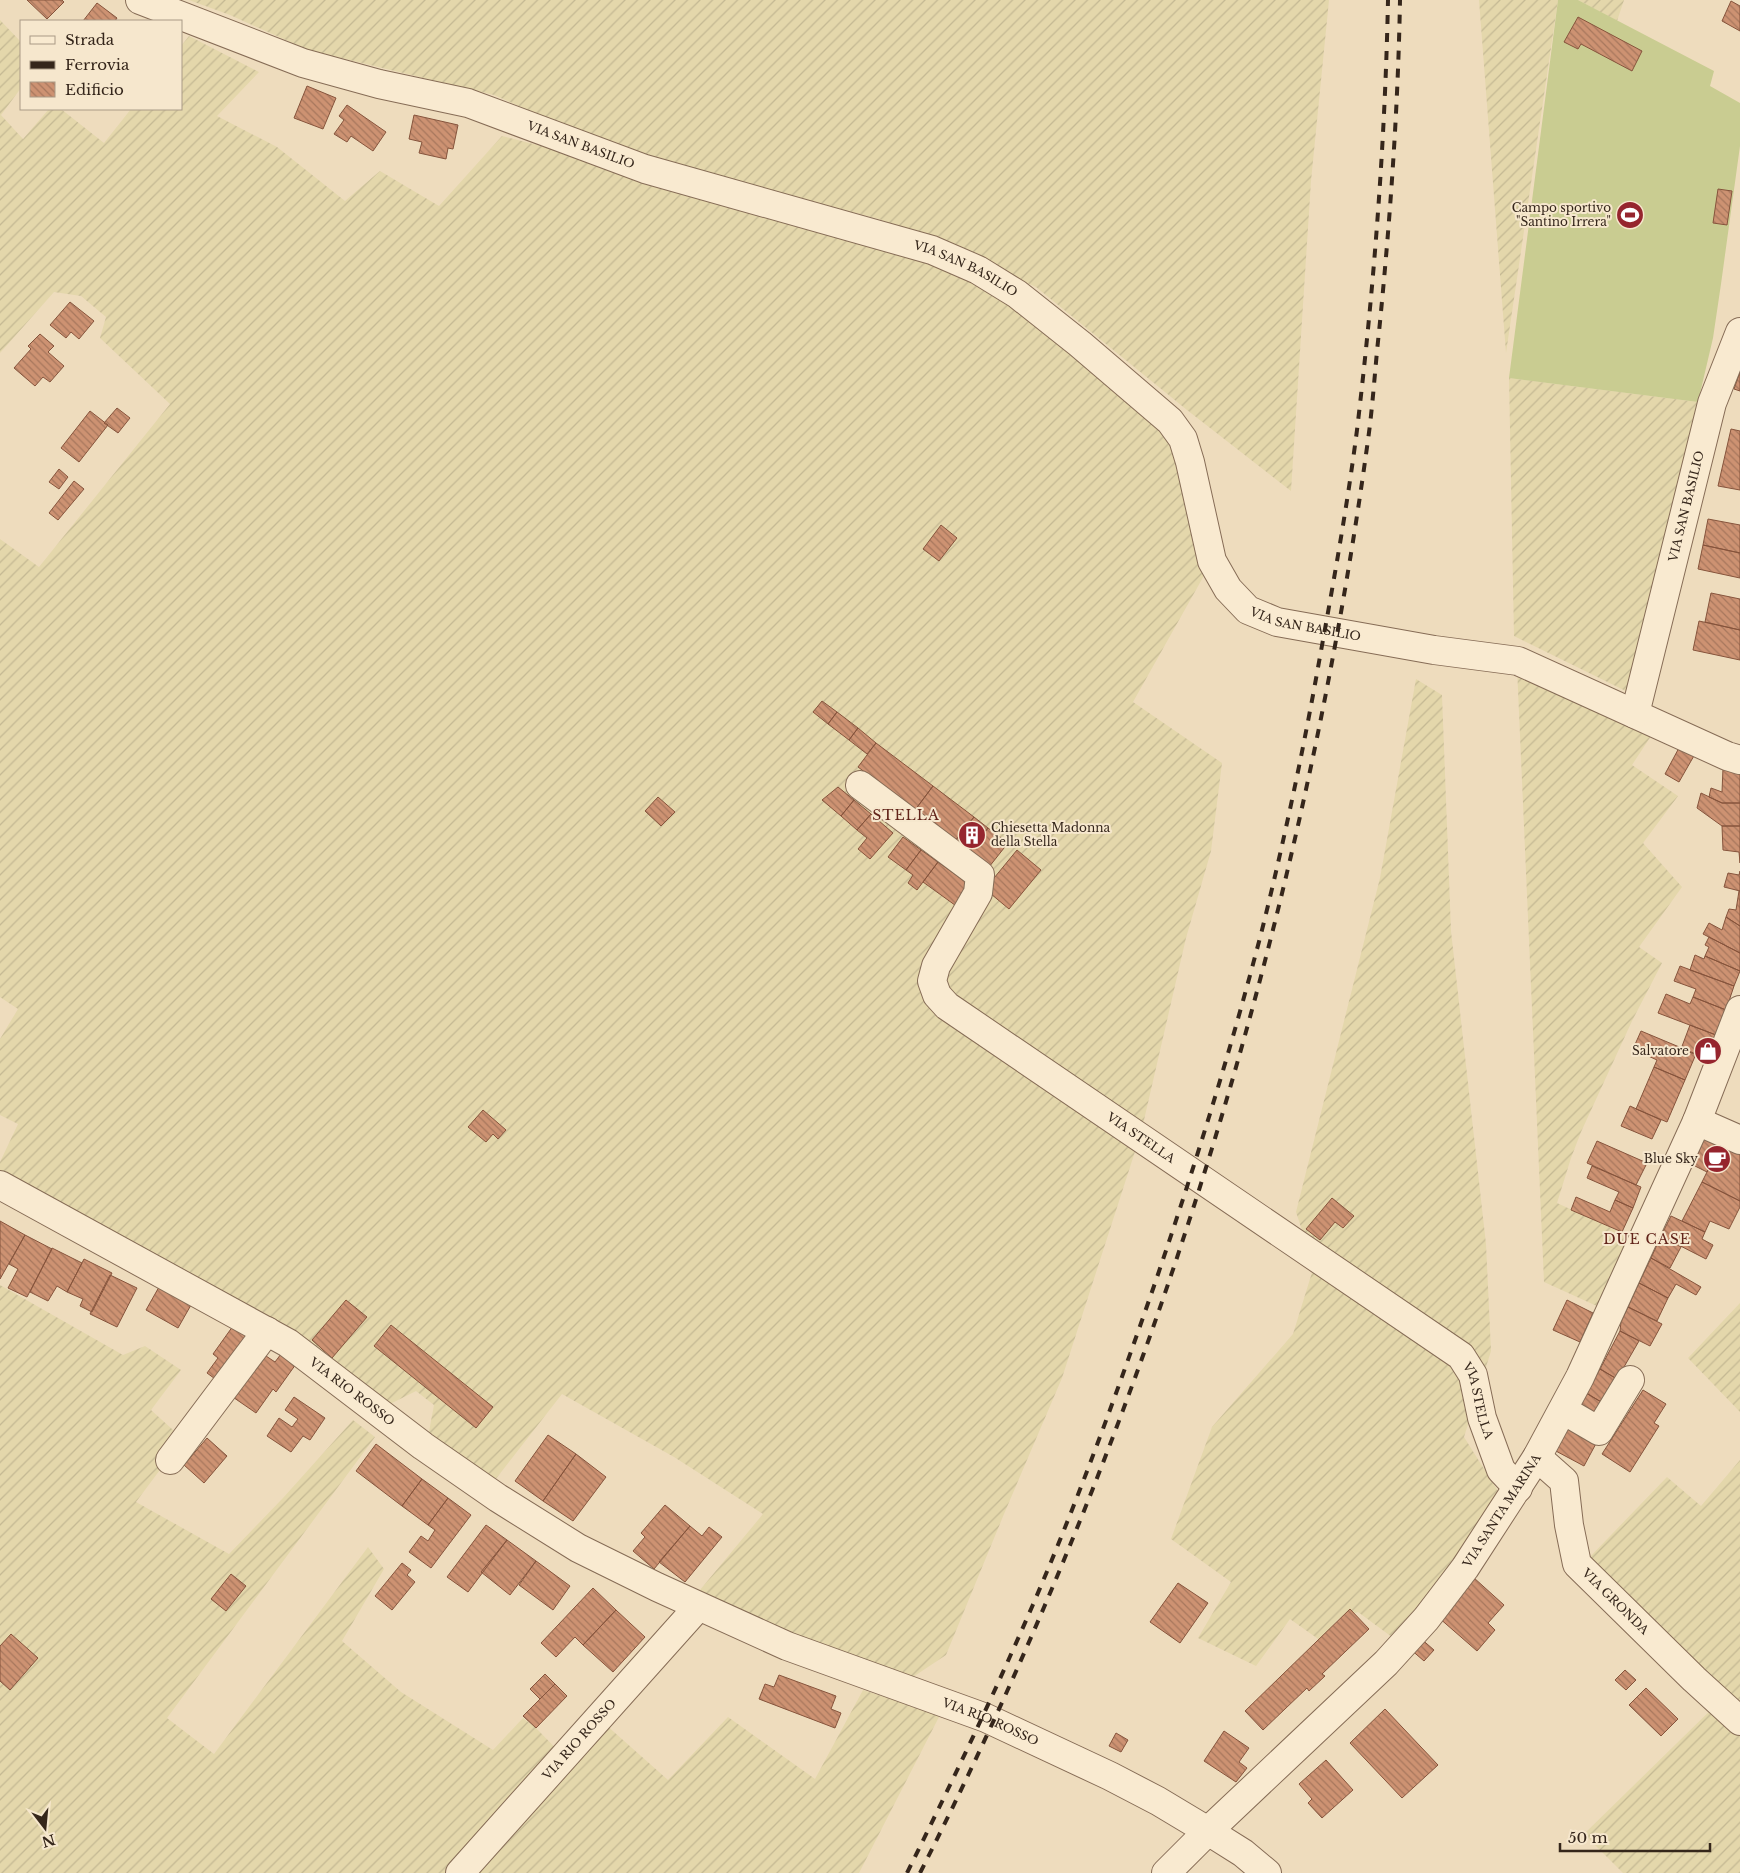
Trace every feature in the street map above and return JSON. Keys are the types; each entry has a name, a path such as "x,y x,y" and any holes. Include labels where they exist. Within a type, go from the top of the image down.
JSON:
{"street":[{"name":"VIA SAN BASILIO","path":"140,0 303,63 379,84 468,103 645,169 932,250 978,270 1017,294 1080,344 1170,421 1183,439 1190,462 1212,561 1228,589 1248,610 1277,622 1434,650 1518,660 1727,756 1740,760"},
{"name":"VIA SAN BASILIO","path":"1635,714 1712,403 1740,332"},
{"name":"VIA STELLA","path":"860,785 980,875 978,893 936,966 932,981 937,995 947,1006 1461,1356 1473,1375 1482,1418 1501,1470 1518,1488"},
{"name":"VIA SANTA MARINA","path":"1166,1873 1208,1831 1386,1664 1426,1618 1465,1568 1537,1457 1580,1377 1697,1121 1740,1010"},
{"path":"1697,1121 1740,1140"},
{"name":"VIA RIO ROSSO","path":"0,1185 288,1343 423,1446 498,1498 578,1548 698,1607 786,1646 986,1718 1110,1776 1158,1801 1208,1831 1243,1853 1267,1873"},
{"path":"170,1460 267,1331"},
{"path":"1563,1410 1600,1431 1630,1380"},
{"name":"VIA GRONDA","path":"1537,1457 1564,1481 1569,1525 1577,1564 1740,1721"},
{"name":"VIA RIO ROSSO","path":"460,1873 698,1607"}],"shaded area":[{"path":"189,0 1329,0 1311,181 1291,491 1187,410 1036,287 879,219 625,153 494,95 308,50 230,15"},
{"path":"1479,0 1558,0 1506,353"},
{"path":"1578,0 1624,0 1617,21"},
{"path":"0,20 20,41 20,89 1,115 23,139 48,110 62,110 104,143 130,110 182,110 182,45 189,36 259,72 217,116 277,147 345,201 380,171 439,206 502,136 572,154 948,261 1006,304 1079,353 1164,434 1179,467 1206,572 1133,702 1222,763 1211,851 1186,938 1141,1133 1062,1378 946,1655 910,1679 695,1596 763,1514 674,1457 562,1394 491,1485 428,1437 434,1405 416,1391 388,1405 0,1173 0,1162 18,1124 0,1115 0,1039 18,1009 0,997 0,539 39,567 170,404 100,338 106,317 81,296 54,292 0,353"},
{"path":"1509,378 1698,402 1638,697 1514,636"},
{"path":"1517,667 1653,733 1632,765 1678,796 1643,843 1682,887 1639,947 1662,963 1632,1021 1581,1132 1557,1203 1631,1237 1599,1307 1544,1282"},
{"path":"1416,679 1442,695 1451,931 1486,1244 1491,1351 1464,1437 1501,1496 1396,1640 1358,1612 1338,1619 1321,1641 1290,1619 1256,1666 1198,1638 1231,1582 1171,1539 1212,1427 1293,1334 1314,1266 1296,1212 1380,878"},
{"path":"0,1285 123,1355 145,1346 181,1370 151,1410 183,1439 136,1502 229,1554 283,1498 353,1420 375,1437 167,1718 214,1754 368,1547 384,1569 342,1641 401,1692 493,1750 523,1718 536,1728 570,1763 605,1724 668,1780 728,1717 815,1779 863,1690 940,1715 859,1873 0,1873"},
{"path":"1740,1303 1740,1412 1688,1358"},
{"path":"1740,1460 1740,1873 1623,1873 1584,1834 1723,1698 1584,1563 1667,1477 1701,1506"}],"green space":[{"name":"Campo sportivo \"Santino Irrera\"","path":"1558,0 1578,0 1714,71 1710,86 1740,103 1740,146 1721,284 1713,338 1698,402 1509,378"}],"building":[{"path":"27,0 62,0 64,2 47,19"},
{"path":"1731,1 1740,6 1740,31 1722,21"},
{"path":"97,3 117,18 116,20 84,20"},
{"path":"1578,17 1642,51 1632,71 1581,44 1578,49 1564,42"},
{"path":"307,86 336,98 323,129 294,118"},
{"path":"347,105 386,132 373,151 351,136 347,142 334,134 344,120 339,116"},
{"path":"414,115 458,125 453,149 448,148 446,159 419,153 422,142 409,139"},
{"path":"1718,189 1732,191 1727,225 1713,223"},
{"path":"70,302 94,321 79,339 71,332 66,338 50,325"},
{"path":"40,334 54,346 48,352 64,366 50,382 43,377 35,386 14,368 31,349 28,346"},
{"path":"1740,372 1740,391 1734,389"},
{"path":"117,408 130,418 118,433 104,423"},
{"path":"90,411 108,425 79,462 61,448"},
{"path":"1731,429 1740,431 1740,490 1718,486"},
{"path":"59,469 68,477 59,489 49,482"},
{"path":"74,481 84,489 58,520 49,513"},
{"path":"1708,519 1740,525 1740,553 1703,545"},
{"path":"941,525 957,538 939,561 923,549"},
{"path":"1703,545 1740,553 1740,578 1698,569"},
{"path":"1711,593 1740,599 1740,630 1705,622"},
{"path":"1699,621 1740,630 1740,660 1693,650"},
{"path":"822,701 837,712 828,724 813,712"},
{"path":"837,712 858,728 849,740 828,724"},
{"path":"858,728 876,743 867,754 849,740"},
{"path":"876,743 933,786 915,810 858,767"},
{"path":"1680,746 1695,754 1679,782 1665,774"},
{"path":"1723,768 1740,772 1740,803 1722,803 1709,797 1711,788 1722,792"},
{"path":"933,786 974,817 955,841 915,810"},
{"path":"838,787 854,800 841,816 822,800"},
{"path":"1701,793 1722,803 1740,803 1740,826 1722,826 1697,808"},
{"path":"658,797 675,812 661,826 645,811"},
{"path":"854,800 871,814 857,830 841,816"},
{"path":"871,814 893,833 870,859 858,849 867,838 857,830"},
{"name":"Chiesetta Madonna della Stella","path":"974,817 988,828 969,852 955,841"},
{"path":"1722,826 1740,826 1740,863 1739,852 1723,850"},
{"path":"988,828 1008,843 989,867 969,852"},
{"path":"903,837 921,850 906,870 888,857"},
{"path":"921,850 938,862 917,890 908,883 913,875 906,870"},
{"path":"1017,850 1041,870 1009,909 985,889"},
{"path":"938,862 974,888 959,908 923,882"},
{"path":"1740,871 1740,891 1724,887 1728,873 1739,875"},
{"path":"1739,891 1740,926 1726,917 1729,909 1736,910"},
{"path":"1726,917 1740,926 1740,953 1703,934 1709,923 1722,930"},
{"path":"1709,937 1740,953 1740,971 1705,956 1709,947 1705,945"},
{"path":"1695,955 1704,959 1705,956 1740,971 1734,986 1690,970"},
{"path":"1680,966 1734,986 1726,1010 1693,997 1696,989 1674,981"},
{"path":"1666,994 1690,1004 1693,997 1726,1010 1716,1035 1658,1013"},
{"path":"1690,1025 1716,1035 1708,1059 1681,1049"},
{"path":"1641,1031 1696,1054 1685,1080 1654,1067 1657,1060 1633,1049"},
{"path":"1654,1067 1685,1080 1667,1122 1636,1109"},
{"path":"1630,1106 1661,1120 1652,1139 1621,1126"},
{"path":"483,1110 506,1130 498,1139 493,1134 486,1142 468,1127"},
{"path":"1705,1137 1721,1144 1707,1172 1693,1165"},
{"path":"1597,1141 1647,1163 1636,1185 1587,1163"},
{"path":"1721,1144 1740,1154 1740,1201 1702,1182"},
{"path":"1592,1166 1641,1187 1633,1208 1615,1200 1619,1192 1587,1178"},
{"path":"1702,1182 1740,1201 1740,1207 1729,1229 1710,1221 1705,1232 1682,1221"},
{"path":"1576,1197 1610,1212 1615,1200 1633,1208 1622,1232 1571,1210"},
{"path":"1332,1198 1354,1216 1343,1228 1335,1222 1320,1240 1306,1229"},
{"path":"1671,1216 1705,1232 1702,1239 1713,1245 1706,1259 1661,1236"},
{"path":"0,1221 25,1235 0,1279"},
{"path":"25,1235 52,1249 27,1297 8,1288 18,1269 9,1264"},
{"path":"1661,1236 1681,1247 1670,1268 1651,1258"},
{"path":"52,1248 82,1263 67,1292 57,1286 48,1301 30,1292"},
{"path":"1651,1258 1701,1287 1696,1295 1676,1284 1668,1298 1639,1283"},
{"path":"84,1259 112,1273 92,1312 80,1306 83,1299 67,1292"},
{"path":"110,1275 137,1288 117,1327 90,1314"},
{"path":"1639,1283 1668,1298 1657,1321 1628,1307"},
{"path":"159,1287 191,1305 178,1328 146,1310"},
{"path":"346,1300 367,1317 332,1358 312,1340"},
{"path":"1567,1300 1593,1313 1580,1342 1553,1330"},
{"path":"1628,1307 1662,1324 1650,1346 1620,1331 1621,1322"},
{"path":"391,1325 493,1407 476,1428 374,1346"},
{"path":"233,1326 254,1341 222,1384 207,1373 218,1358 213,1354"},
{"path":"1620,1331 1639,1341 1617,1379 1600,1369"},
{"path":"257,1350 275,1362 281,1354 296,1364 276,1392 273,1389 256,1413 227,1393"},
{"path":"1600,1369 1617,1379 1603,1403 1586,1393"},
{"path":"1643,1390 1666,1404 1654,1423 1659,1426 1630,1472 1602,1454"},
{"path":"1586,1393 1603,1403 1593,1419 1576,1410"},
{"path":"294,1397 325,1418 310,1440 303,1436 291,1452 267,1436 279,1418 292,1427 298,1419 285,1410"},
{"path":"1570,1422 1599,1438 1584,1466 1554,1450"},
{"path":"548,1435 576,1454 543,1501 515,1481"},
{"path":"207,1438 227,1456 204,1483 184,1465"},
{"path":"376,1444 422,1479 402,1506 356,1471"},
{"path":"576,1454 606,1477 573,1521 543,1501"},
{"path":"422,1479 448,1498 428,1525 402,1506"},
{"path":"448,1498 471,1515 431,1568 409,1552 421,1536 428,1541 435,1530 428,1525"},
{"path":"665,1505 690,1526 654,1569 633,1551 645,1537 641,1533"},
{"path":"486,1525 507,1540 468,1592 447,1577"},
{"path":"690,1526 702,1536 709,1527 722,1537 685,1582 659,1562"},
{"path":"507,1540 536,1561 510,1595 481,1572"},
{"path":"536,1561 570,1586 553,1610 519,1585"},
{"path":"402,1563 411,1570 407,1575 415,1582 392,1610 375,1596"},
{"path":"231,1574 246,1586 226,1611 211,1599"},
{"path":"1473,1577 1504,1605 1488,1623 1495,1630 1477,1651 1438,1617"},
{"path":"1178,1583 1208,1603 1180,1643 1150,1622"},
{"path":"593,1588 616,1610 583,1645 575,1637 556,1657 541,1643"},
{"path":"1350,1609 1369,1629 1322,1674 1325,1676 1309,1691 1307,1688 1263,1730 1245,1711"},
{"path":"616,1610 645,1637 613,1672 583,1645"},
{"path":"11,1634 38,1658 10,1690 0,1681 0,1646"},
{"path":"1419,1637 1434,1650 1424,1661 1409,1648"},
{"path":"1625,1670 1636,1680 1626,1690 1615,1680"},
{"path":"545,1674 555,1684 540,1699 530,1689"},
{"path":"779,1675 836,1696 831,1709 841,1713 835,1728 759,1699 765,1684 774,1687"},
{"path":"555,1684 567,1696 536,1728 523,1716"},
{"path":"1646,1688 1678,1719 1661,1736 1629,1705"},
{"path":"1385,1709 1438,1765 1402,1798 1350,1743"},
{"path":"1224,1731 1249,1748 1239,1762 1247,1768 1236,1782 1204,1761"},
{"path":"1116,1733 1128,1740 1121,1752 1109,1746"},
{"path":"1326,1760 1353,1790 1322,1818 1308,1803 1312,1799 1299,1784"}],"railway":[{"path":"907,1873 961,1763 1012,1652 1051,1562 1087,1471 1138,1332 1183,1198 1225,1065 1262,930 1306,729 1335,575 1357,430 1369,323 1378,215 1388,0"},
{"path":"920,1873 1002,1703 1076,1530 1144,1354 1204,1175 1256,994 1301,811 1339,626 1368,440 1390,208 1400,0"}],"place":[{"name":"Campo sportivo \"Santino Irrera\"","path":"1630,215"},
{"name":"Chiesetta Madonna della Stella","path":"972,835"},
{"name":"Salvatore","path":"1708,1051"},
{"name":"Blue Sky","path":"1717,1159"}],"district":[{"name":"STELLA","path":"906,815"},
{"name":"DUE CASE","path":"1647,1239"}]}
